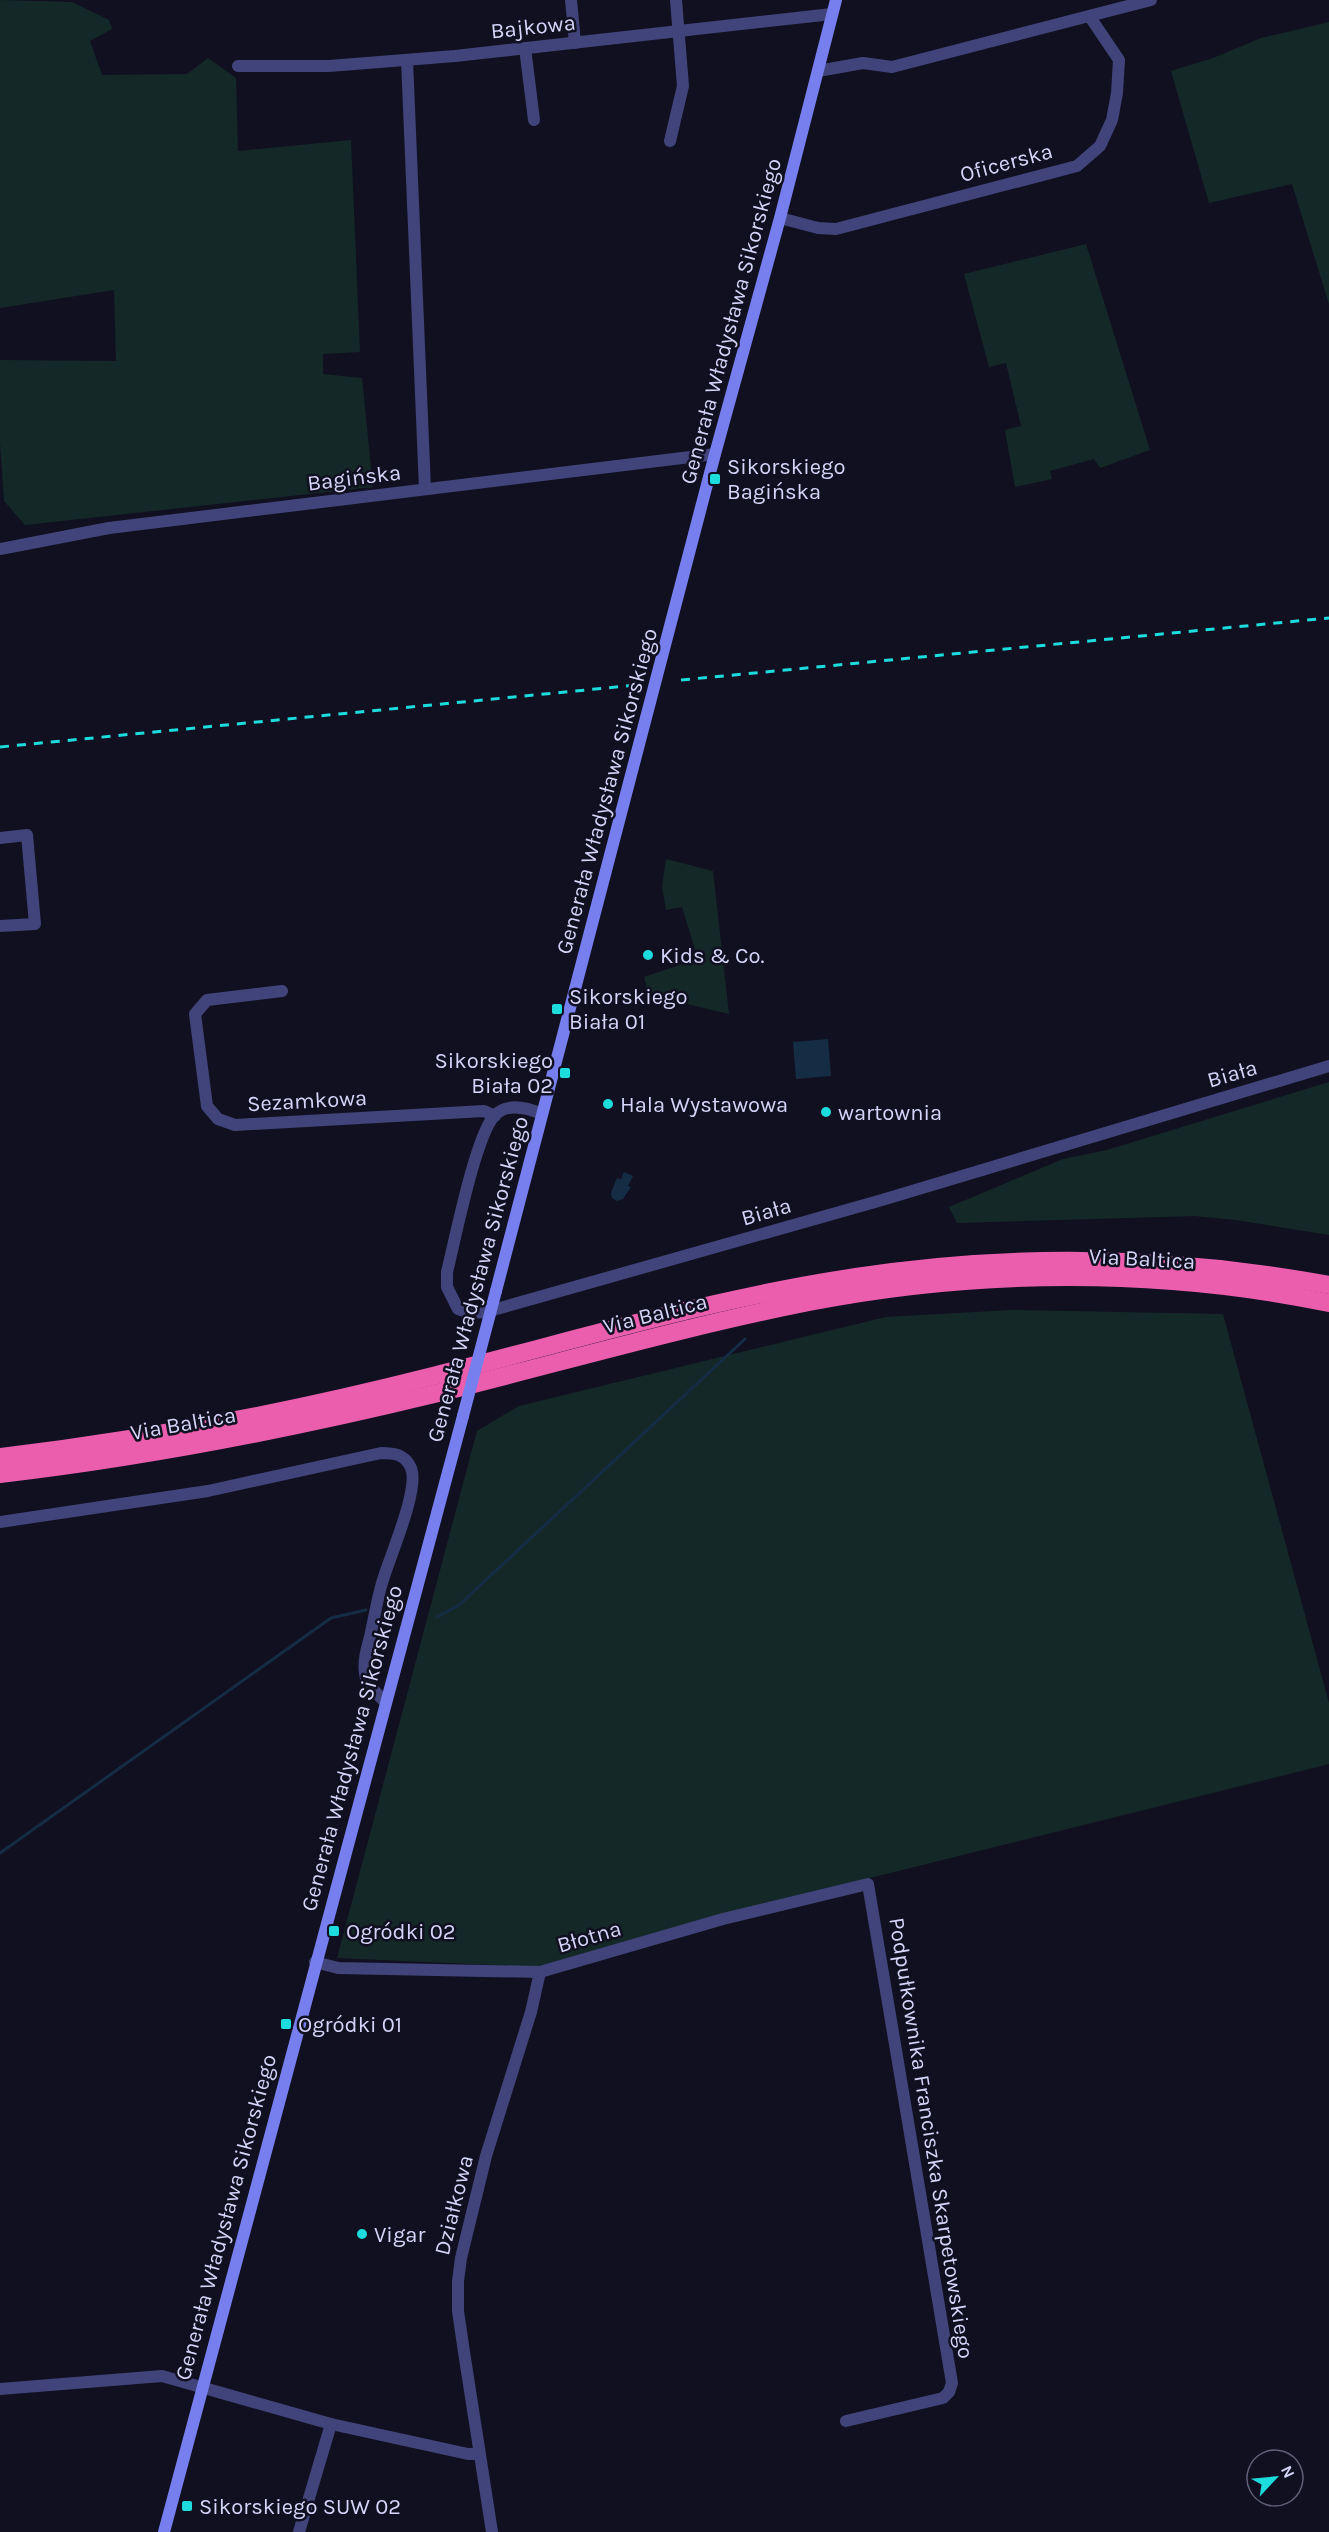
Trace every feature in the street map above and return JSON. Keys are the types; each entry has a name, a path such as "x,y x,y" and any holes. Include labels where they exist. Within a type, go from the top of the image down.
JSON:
{"highway":[{"name":"Via Baltica","path":"0,1457 163,1434 256,1416 430,1377 733,1300 869,1275 986,1263 1087,1261 1195,1266 1329,1285"},
{"name":"Via Baltica","path":"0,1474 165,1451 259,1433 434,1394 740,1317 873,1292 986,1281 1080,1278 1208,1285 1329,1303"}],"street":[{"path":"571,0 575,43"},
{"path":"670,141 682,86 676,0"},
{"name":"Generała Władysława Sikorskiego","path":"164,2532 463,1416 836,0"},
{"path":"818,71 863,63 891,67 1151,0"},
{"name":"Bajkowa","path":"238,66 329,66 407,60 832,14"},
{"name":"Oficerska","path":"780,218 818,228 836,229 1077,166 1100,146 1112,120 1117,93 1119,60 1090,17"},
{"path":"525,48 534,120"},
{"path":"407,60 425,489"},
{"name":"Bagińska","path":"0,549 109,528 715,454"},
{"path":"0,838 27,835 35,924 0,927"},
{"name":"Sezamkowa","path":"282,991 207,1000 195,1014 207,1106 219,1119 236,1125 484,1111 495,1116"},
{"name":"Biała","path":"495,1116 484,1137 475,1164 447,1272 447,1287 452,1300 458,1309 470,1313 486,1312 882,1200 1329,1066"},
{"path":"495,1116 506,1109 520,1107 543,1114"},
{"path":"0,1522 208,1491 381,1453 396,1453 407,1459 412,1469 413,1480 406,1511 381,1584 365,1659 364,1674 370,1685 386,1702"},
{"name":"Błotna","path":"315,1962 338,1968 540,1972 723,1919 868,1884"},
{"name":"Podpułkownika Franciszka Skarpetowskiego","path":"846,2421 944,2397 949,2392 952,2383 868,1884"},
{"name":"Działkowa","path":"492,2532 478,2454 458,2311 459,2269 486,2156 531,2012 540,1972"},
{"path":"0,2389 162,2376 331,2424 468,2454 478,2454"},
{"path":"299,2532 331,2424"}],"green space":[{"path":"0,0 72,2 109,20 112,29 90,41 102,75 187,74 208,58 236,78 238,151 351,140 360,352 323,354 323,374 362,378 373,487 25,525 4,501 0,443 0,360 116,361 114,290 0,308"},
{"path":"1329,22 1329,304 1292,184 1209,203 1171,71 1213,58 1261,38"},
{"path":"1086,244 1150,450 1100,468 1094,459 1050,471 1052,479 1015,487 1005,430 1021,426 1006,363 989,367 964,274"},
{"path":"666,859 713,871 729,1014 649,995 644,977 698,959 682,907 666,910 662,887"},
{"path":"1329,1082 1329,1235 1195,1216 957,1223 949,1207 1063,1159 1107,1150"},
{"path":"1011,1310 1223,1314 1329,1703 1329,1764 693,1922 537,1967 337,1958 477,1431 519,1406 886,1317"}],"water":[{"path":"828,1039 831,1076 796,1079 793,1042"},
{"path":"624,1172 633,1176 628,1186 631,1187 623,1199 617,1201 612,1198 611,1193 617,1178 621,1179"}],"waterway":[{"path":"437,1617 459,1605 745,1339"},
{"path":"0,1853 331,1618 366,1610"}],"railway":[{"path":"681,680 1329,618"},
{"path":"0,747 637,685"}],"place":[{"name":"Sikorskiego Bagińska","path":"715,479"},
{"name":"Kids & Co.","path":"648,955"},
{"name":"Sikorskiego Biała 01","path":"557,1009"},
{"name":"Sikorskiego Biała 02","path":"565,1073"},
{"name":"Hala Wystawowa","path":"608,1104"},
{"name":"wartownia","path":"826,1112"},
{"name":"Ogródki 02","path":"334,1931"},
{"name":"Ogródki 01","path":"286,2024"},
{"name":"Vigar","path":"362,2234"},
{"name":"Sikorskiego SUW 02","path":"187,2506"}]}
